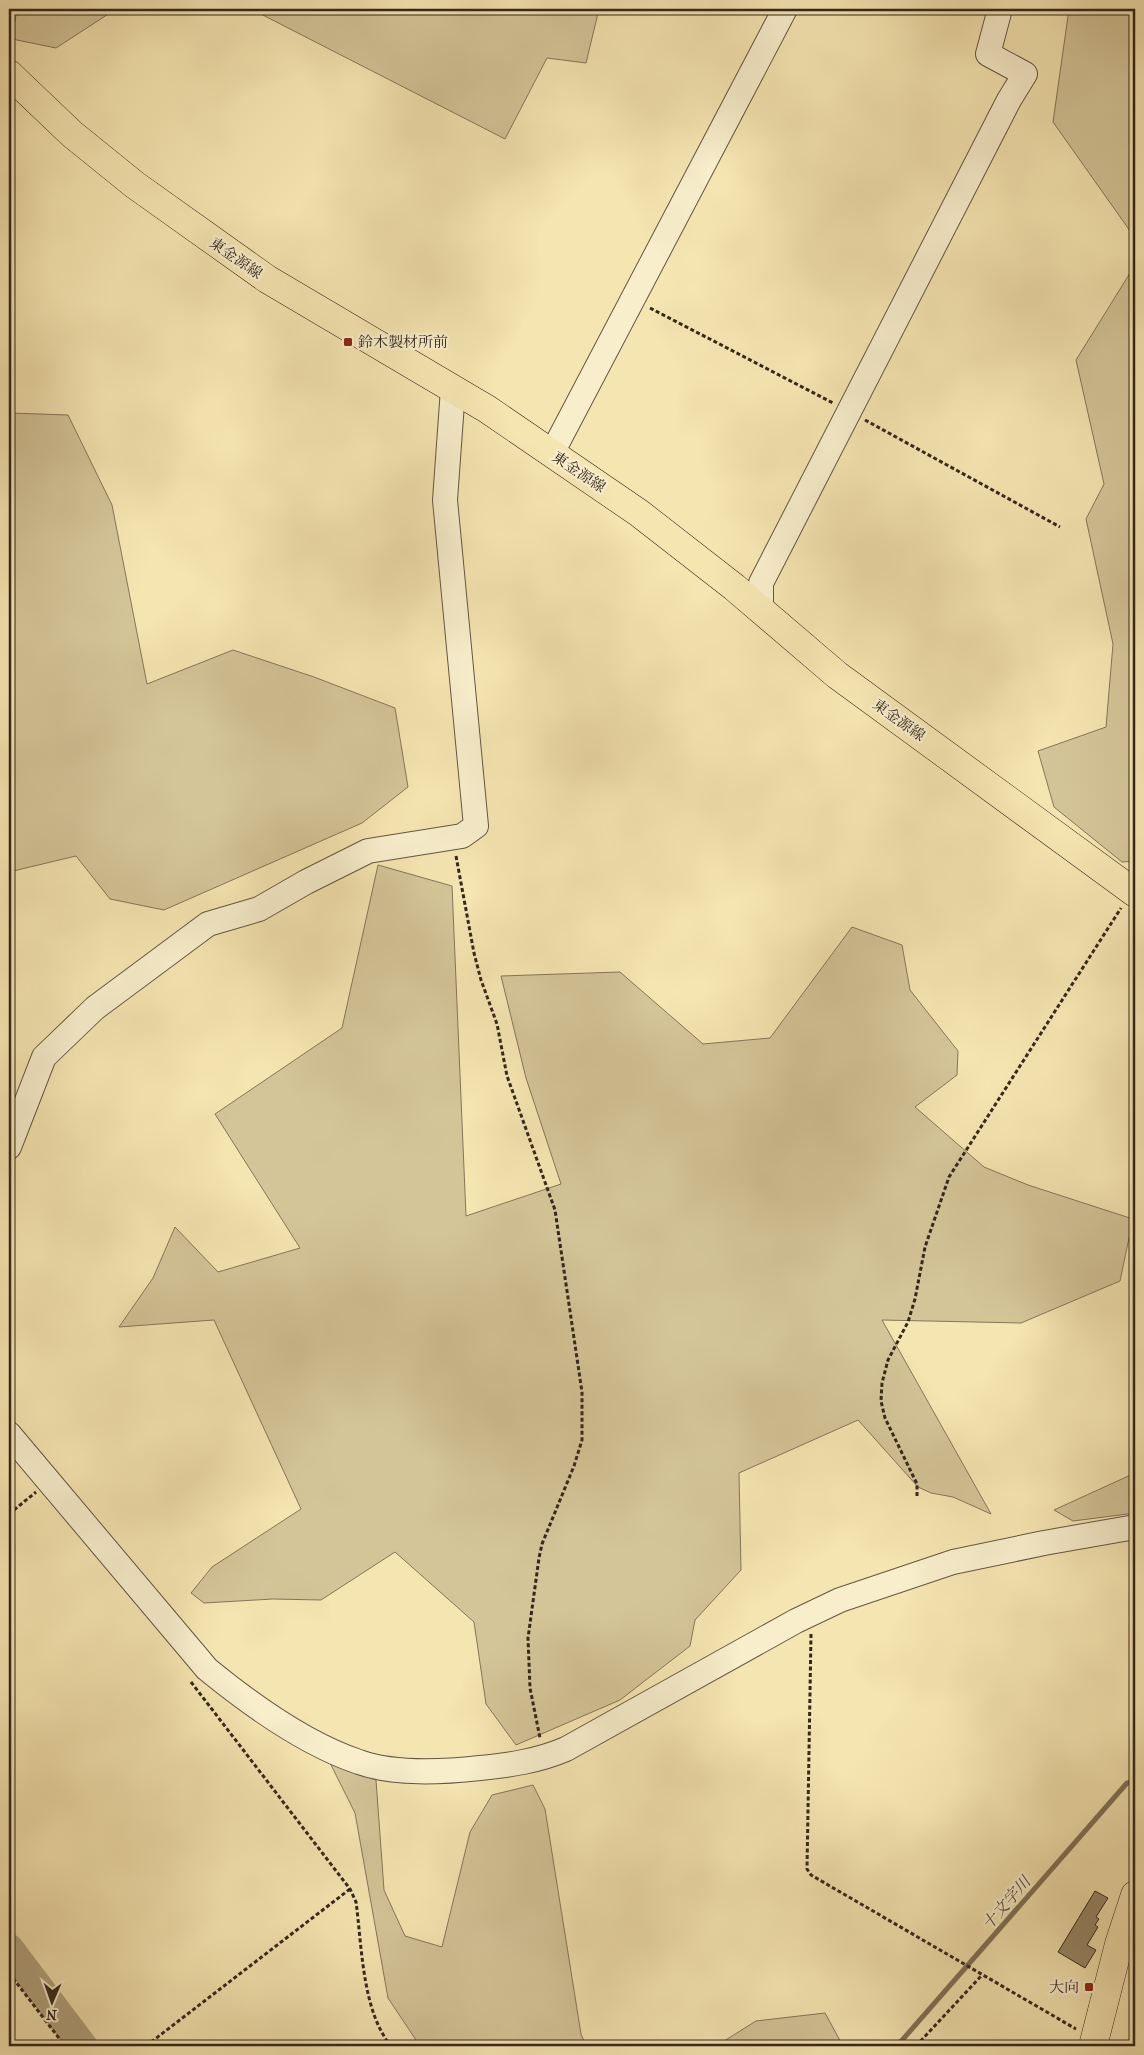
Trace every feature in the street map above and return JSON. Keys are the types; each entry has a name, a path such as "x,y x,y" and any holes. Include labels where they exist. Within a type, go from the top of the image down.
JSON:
{"main road":[{"name":"東金源線","path":"9,74 72,134 135,185 267,279 487,409 639,513 734,586 837,675 1133,892"},
{"path":"1094,2041 1119,1944 1135,1895"}],"street":[{"path":"552,453 785,9"},
{"path":"761,610 761,583 1009,100 1025,74 988,54 1000,9"},
{"path":"9,1147 44,1057 95,1008 208,924 259,909 306,882 368,851 462,836 476,826 445,500 453,389"},
{"path":"9,1434 207,1669 236,1693 326,1748 360,1763 392,1769 452,1771 544,1759 566,1749 796,1621 840,1600 954,1562 1044,1543 1135,1528"}],"path":[{"path":"453,837 474,953 481,980 497,1024 507,1076 555,1210 582,1392 582,1440 574,1466 538,1558 528,1638 530,1688 544,1759"},
{"path":"918,1496 917,1484 884,1418 881,1401 882,1382 888,1360 908,1322 915,1299 925,1246 950,1177 1133,892"},
{"path":"9,1514 40,1488"},
{"path":"811,1614 807,1869 811,1875 951,1955 1094,2041"},
{"path":"186,1677 350,1889 356,1902 366,1989 377,2022 391,2046"},
{"path":"146,2046 350,1889"},
{"path":"9,1973 65,2046"},
{"path":"916,2046 982,1975"},
{"path":"9,1986 15,1981"}],"shaded area":[{"path":"17,9 116,9 56,48 12,39"},
{"path":"251,9 599,9 586,63 547,58 505,139"},
{"path":"1069,9 1135,9 1135,238 1053,122"},
{"path":"1135,265 1135,861 1122,862 1054,807 1038,751 1106,727 1113,644 1086,519 1104,484 1076,360"},
{"path":"9,413 68,415 112,505 147,684 233,650 314,677 395,708 408,787 362,823 164,910 110,899 76,856 9,872"},
{"path":"378,865 452,886 466,1216 561,1184 526,1078 501,976 620,972 703,1044 770,1038 852,927 902,945 910,990 958,1051 957,1075 915,1107 984,1167 1028,1185 1133,1219 1120,1281 1021,1323 882,1320 991,1514 953,1497 931,1493 918,1487 858,1420 739,1473 741,1570 695,1620 690,1646 620,1700 516,1745 486,1704 474,1622 395,1552 321,1600 273,1599 204,1603 191,1593 212,1567 301,1509 214,1320 119,1327 153,1278 175,1227 218,1272 300,1248 215,1114 342,1028"},
{"path":"1135,1473 1135,1513 1073,1521 1054,1510"},
{"path":"330,1763 376,1780 384,1890 405,1936 442,1947 470,1832 492,1795 533,1785 545,1809 581,2034 586,2046 420,2046 388,1998 355,1813"},
{"path":"825,2013 843,2046 716,2046 756,2021"}],"building":[{"path":"1095,1891 1108,1898 1096,1917 1099,1919 1095,1925 1098,1927 1087,1945 1096,1950 1085,1968 1058,1952"}],"waterway":[{"name":"十文字川","path":"897,2046 1127,1783 1135,1780"},
{"path":"9,1948 83,2046"}],"place":[{"name":"鈴木製材所前","path":"348,342"},
{"name":"大向","path":"1089,1987"}]}
